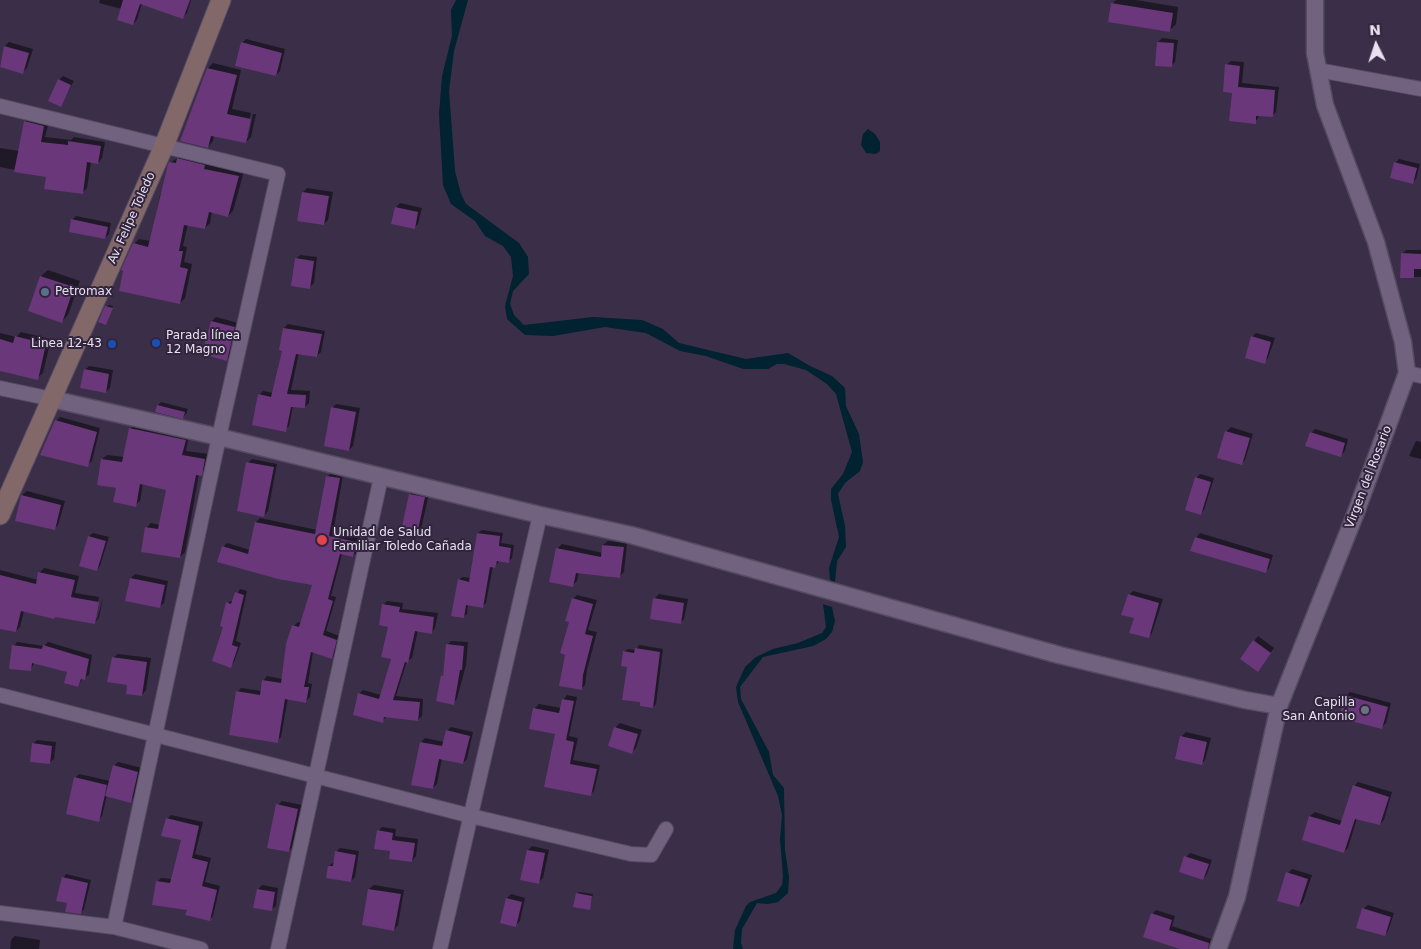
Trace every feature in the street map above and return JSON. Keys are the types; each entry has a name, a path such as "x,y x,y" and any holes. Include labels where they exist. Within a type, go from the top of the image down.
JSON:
{"main road":[{"name":"Av. Felipe Toledo","path":"0,515 164,146 221,0"}],"street":[{"name":"Virgen del Rosario","path":"1218,949 1238,897 1279,706 1355,515 1400,395 1414,375 1403,342 1376,242 1325,105 1315,53 1314,0"},
{"path":"1318,70 1421,89"},
{"path":"0,106 278,174 218,436 114,927"},
{"path":"0,388 218,436 540,516 631,535 1059,655 1245,700 1279,706"},
{"path":"278,949 318,777 381,477"},
{"path":"440,949 540,516"},
{"path":"0,695 471,816 630,854 651,855 666,830"},
{"path":"0,913 114,927 201,949"}],"water":[{"path":"456,0 468,0 454,51 449,91 455,171 461,194 466,204 519,243 528,257 529,274 513,291 510,304 514,315 524,325 593,317 642,320 663,329 679,343 746,359 788,353 832,376 845,388 846,406 859,434 863,462 860,471 845,483 838,494 845,526 846,547 837,561 835,582 830,580 829,568 839,537 831,500 831,489 843,474 852,452 836,394 827,384 806,370 784,364 777,364 768,369 743,369 706,356 680,351 646,333 605,327 553,336 525,335 507,319 505,306 513,276 511,257 503,246 485,236 475,221 451,204 443,185 439,114 442,76 452,36 451,10"},
{"path":"868,129 875,134 880,142 880,151 876,154 866,153 861,145 863,134"},
{"path":"823,604 832,607 835,621 832,632 826,639 813,646 763,657 740,687 741,699 769,752 773,775 784,788 785,850 789,877 788,893 778,902 768,904 757,903 742,929 741,943 743,949 733,949 735,930 746,906 750,902 776,893 782,885 783,876 780,839 782,815 778,796 738,702 736,687 745,667 756,657 773,649 798,643 822,633 826,627"}],"building":[{"path":"123,0 190,0 183,19 140,4 133,25 117,20"},
{"path":"1111,3 1173,13 1170,32 1108,22"},
{"path":"241,42 282,53 276,76 235,66"},
{"path":"1157,42 1174,43 1172,67 1155,66"},
{"path":"4,46 29,53 23,74 0,67"},
{"path":"1225,64 1240,66 1238,87 1275,90 1273,117 1256,116 1256,124 1229,121 1232,93 1223,92"},
{"path":"207,68 237,75 227,114 251,119 246,143 211,136 208,148 180,141"},
{"path":"58,79 71,85 61,107 48,101"},
{"path":"24,121 44,126 41,142 68,145 68,141 101,146 98,164 87,162 83,194 44,189 46,177 14,172"},
{"path":"177,158 205,165 204,169 239,176 228,217 209,212 205,229 184,225 179,251 183,251 180,267 188,269 180,304 119,291 123,271 121,270 133,243 148,247 168,164 169,162 176,163"},
{"path":"1394,162 1417,168 1413,184 1390,178"},
{"path":"302,192 329,196 324,225 297,221"},
{"path":"395,207 418,212 415,229 391,224"},
{"path":"71,219 108,227 105,239 69,232"},
{"path":"1401,253 1421,254 1421,269 1414,269 1414,278 1400,278"},
{"path":"295,258 314,261 310,289 291,286"},
{"path":"40,276 74,287 62,323 28,311"},
{"path":"105,306 113,308 106,325 98,322"},
{"path":"211,321 235,327 227,361 202,354"},
{"path":"283,328 322,334 317,357 296,354 287,394 306,395 305,408 291,407 286,432 252,425 258,394 271,397 282,351 279,350"},
{"path":"15,336 46,344 38,380 0,371 0,339 13,343"},
{"path":"1251,336 1271,342 1265,364 1245,358"},
{"path":"84,369 109,374 106,393 80,388"},
{"path":"157,405 185,412 183,419 155,412"},
{"path":"331,407 356,412 349,451 324,446"},
{"path":"55,420 97,432 88,467 40,455"},
{"path":"129,428 186,440 182,455 205,459 202,476 196,475 180,558 141,552 145,527 158,529 166,490 140,484 136,507 113,502 116,488 97,485 101,459 122,462"},
{"path":"1225,431 1250,438 1242,465 1217,458"},
{"path":"1310,432 1345,443 1341,457 1305,446"},
{"path":"246,462 274,467 264,517 237,511"},
{"path":"326,476 340,478 329,536 357,542 353,557 340,554 328,599 333,601 323,635 337,640 332,659 311,652 304,687 309,687 306,703 285,699 278,743 229,735 236,691 260,695 262,680 281,683 286,644 292,625 299,627 312,585 278,579 217,562 222,546 248,554 255,522 315,534"},
{"path":"1195,477 1211,482 1201,515 1185,510"},
{"path":"409,494 425,497 417,535 401,531"},
{"path":"21,495 61,505 55,530 15,521"},
{"path":"477,533 500,536 499,546 511,548 509,563 497,561 495,568 490,567 483,608 466,605 464,618 451,616 458,579 469,582"},
{"path":"88,536 106,541 97,571 79,566"},
{"path":"1195,537 1270,559 1266,573 1190,551"},
{"path":"602,545 624,547 620,578 576,573 573,587 549,582 556,548 601,557"},
{"path":"38,572 75,580 71,597 99,602 95,624 55,617 54,619 21,611 16,632 0,629 0,575 36,584"},
{"path":"130,578 165,585 160,608 125,601"},
{"path":"235,592 244,595 232,645 238,647 231,668 212,661 223,627 220,626 226,602 231,604"},
{"path":"1128,594 1159,603 1149,638 1129,633 1134,618 1121,615"},
{"path":"572,598 593,604 585,634 593,636 583,675 582,690 559,686 565,655 560,653 569,622 565,621"},
{"path":"653,598 684,603 681,624 650,619"},
{"path":"382,604 400,607 399,612 434,617 432,634 415,631 408,663 405,662 393,700 420,702 418,721 384,717 383,723 353,715 358,693 379,699 391,659 381,657 388,627 379,625"},
{"path":"1253,640 1271,653 1258,672 1240,659"},
{"path":"446,644 464,646 462,670 460,670 454,705 436,701 441,675 443,676"},
{"path":"12,645 42,649 43,645 89,659 85,680 81,679 78,687 64,683 67,672 32,663 31,671 9,669"},
{"path":"635,648 660,652 653,708 640,706 640,702 622,700 627,667 621,666 623,651 634,653"},
{"path":"112,657 147,662 142,696 126,694 127,685 107,682"},
{"path":"1345,695 1388,707 1382,729 1339,718"},
{"path":"562,699 574,701 566,740 574,742 570,764 597,769 591,796 544,787 555,734 529,729 533,708 559,713"},
{"path":"614,727 638,734 632,754 608,746"},
{"path":"446,730 470,736 463,764 439,759 433,789 411,785 420,742 442,746"},
{"path":"1180,736 1207,742 1202,765 1175,759"},
{"path":"32,743 52,746 50,764 30,762"},
{"path":"113,765 138,772 131,803 105,796"},
{"path":"74,777 107,785 99,822 66,814"},
{"path":"1353,785 1389,797 1380,825 1355,819 1344,853 1302,840 1309,816 1340,825"},
{"path":"276,804 298,809 289,852 267,848"},
{"path":"166,818 199,826 192,858 208,862 202,886 217,890 210,921 185,915 187,910 152,905 156,881 170,883 181,840 161,836"},
{"path":"377,830 393,833 392,840 415,843 412,862 389,859 390,851 374,849"},
{"path":"527,850 545,853 539,884 520,880"},
{"path":"335,851 356,855 351,882 326,878 328,866 333,866"},
{"path":"1184,856 1209,864 1203,880 1179,872"},
{"path":"1286,872 1308,879 1299,907 1277,901"},
{"path":"62,877 88,883 81,914 65,912 67,903 56,901"},
{"path":"257,889 275,892 272,911 253,908"},
{"path":"368,889 401,894 394,931 362,925"},
{"path":"576,893 592,896 590,910 573,907"},
{"path":"506,898 522,902 516,927 500,923"},
{"path":"1362,908 1391,917 1385,936 1356,928"},
{"path":"1151,913 1172,920 1169,930 1209,943 1208,949 1180,949 1143,937"}],"place":[{"name":"Petromax","path":"45,292"},
{"name":"Parada línea 12 Magno","path":"156,343"},
{"name":"Linea 12-43","path":"112,344"},
{"name":"Unidad de Salud Familiar Toledo Cañada","path":"322,540"},
{"name":"Capilla San Antonio","path":"1365,710"}]}
